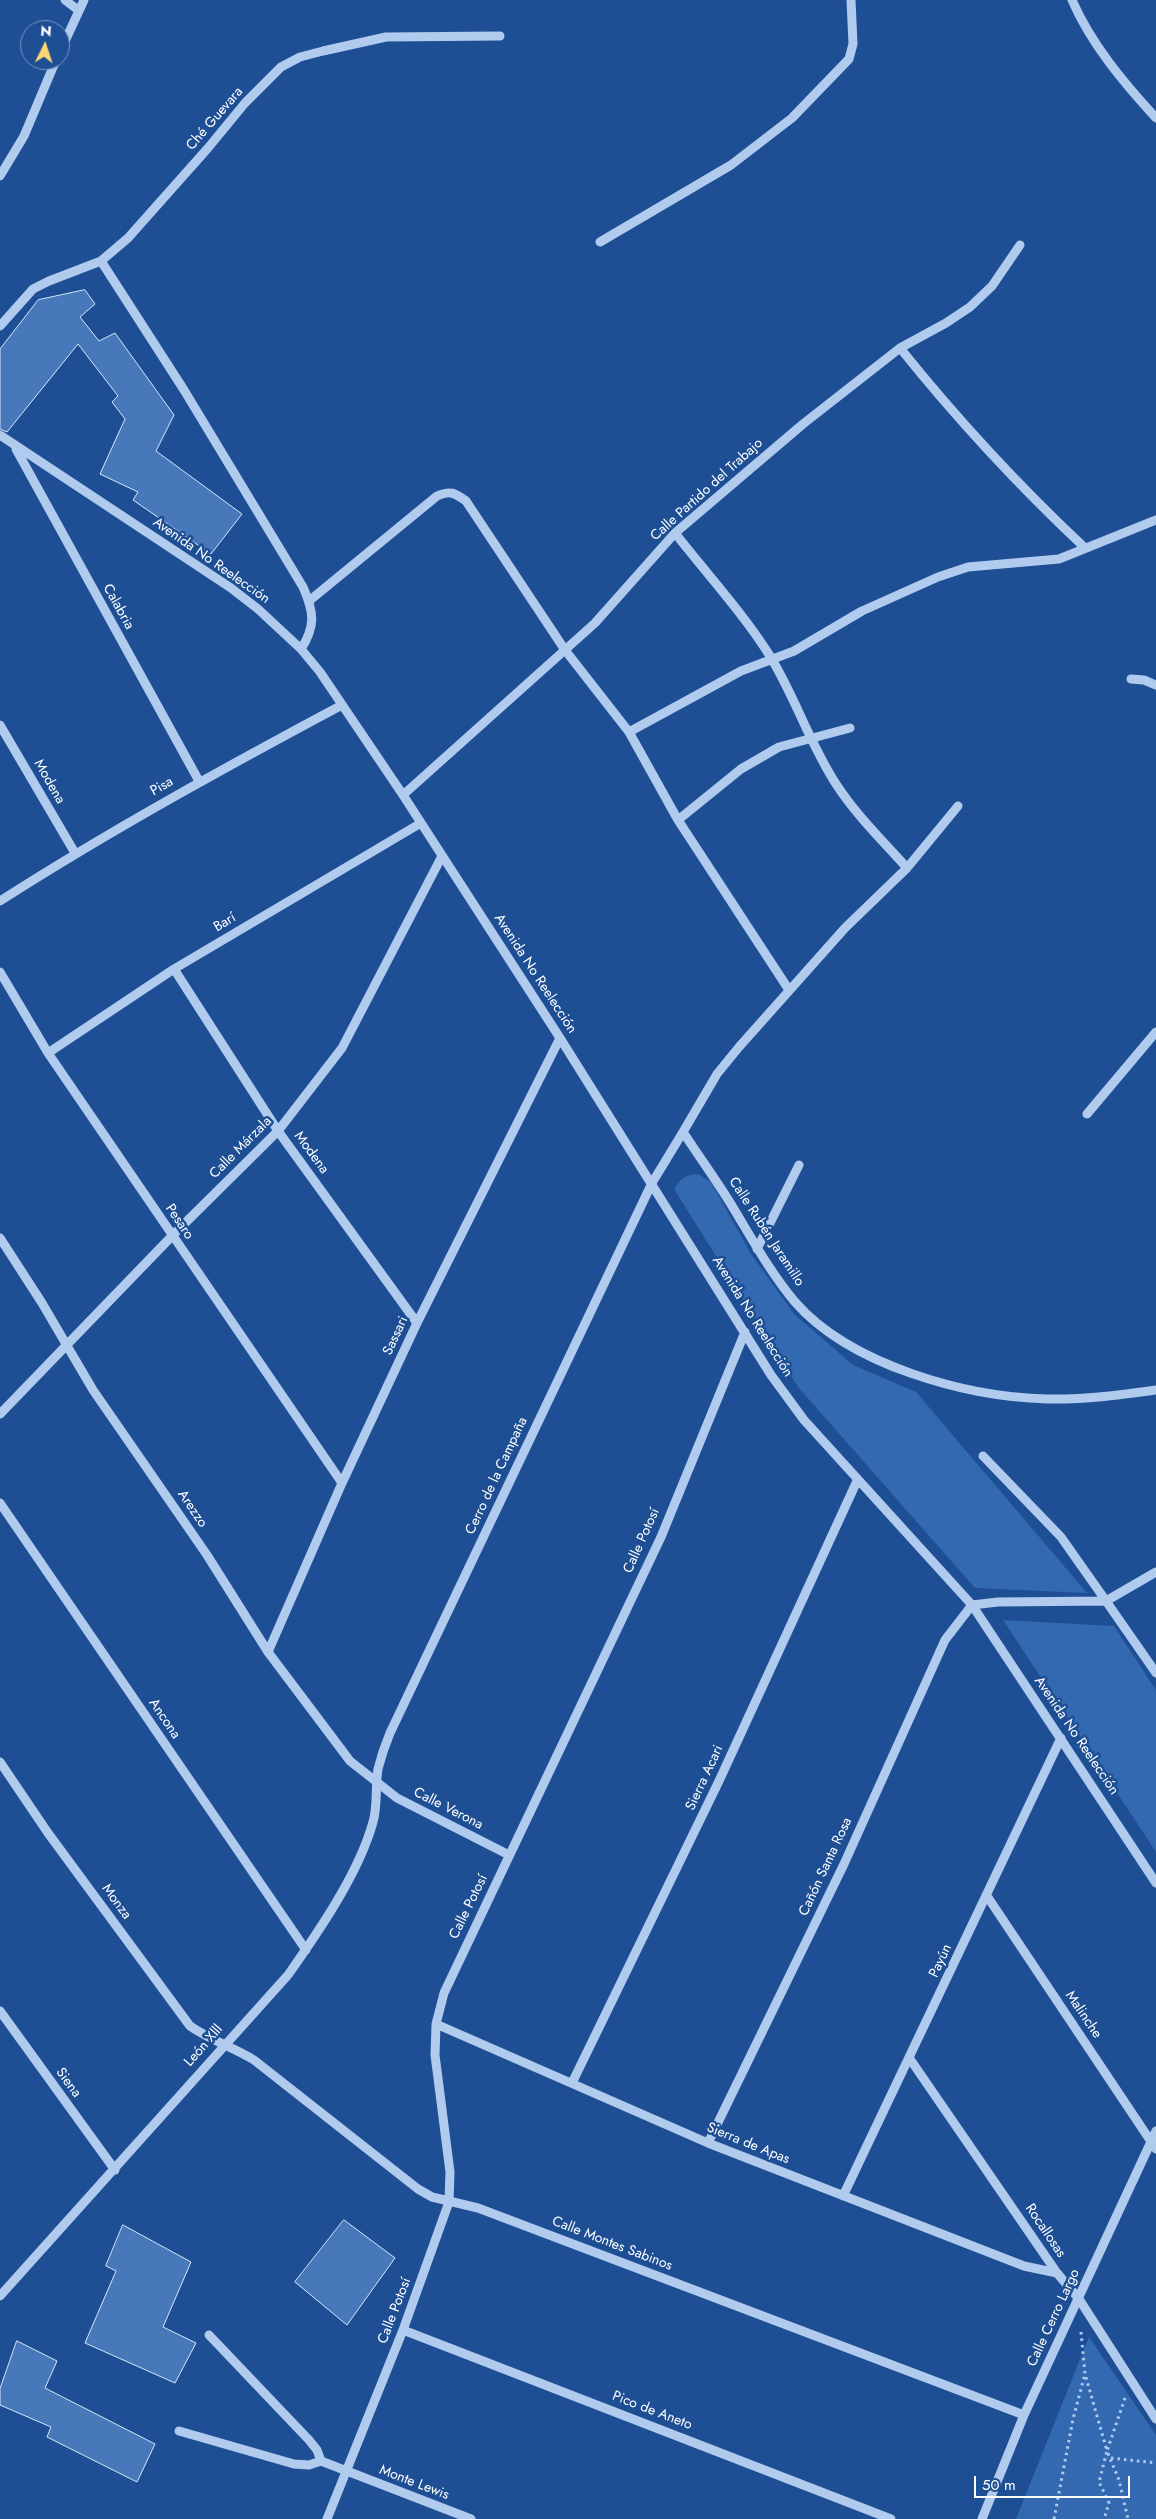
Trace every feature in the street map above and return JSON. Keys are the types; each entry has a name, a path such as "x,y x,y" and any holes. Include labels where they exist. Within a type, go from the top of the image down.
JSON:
{"street":[{"path":"65,0 78,10"},
{"path":"70,29 84,0"},
{"path":"600,242 701,184 761,144 792,118 849,59 854,44 851,0"},
{"path":"1072,0 1080,17 1107,58 1156,118"},
{"name":"Ché Guevara","path":"0,326 33,289 101,261 128,238 208,148 245,103 280,67 300,57 386,37 500,36"},
{"path":"0,176 24,136 52,70"},
{"name":"Calle Partido del Trabajo","path":"403,795 595,623 675,533 789,436 900,348 946,323 970,307 992,286 1020,244"},
{"path":"101,261 184,390 304,587 313,623 310,634 301,650"},
{"path":"900,348 940,396 1032,498 1084,547"},
{"name":"Avenida No Reelección","path":"0,436 230,588 258,609 301,650 320,672 403,795 560,1038 746,1332 771,1376 804,1420 857,1481 972,1605 1156,1883"},
{"name":"Calabria","path":"14,446 199,781"},
{"path":"309,601 437,496 445,492 453,492 466,500 566,650 629,732 678,820 789,990"},
{"path":"629,732 741,670 794,650 862,611 938,577 976,566 1059,559 1084,547 1156,520"},
{"path":"675,533 752,628 771,658 810,738 849,803 908,868"},
{"path":"1131,679 1144,680 1156,685"},
{"name":"Pisa","path":"0,902 75,853 199,781 342,705"},
{"name":"Modena","path":"0,725 75,853"},
{"path":"678,820 741,769 779,747 850,728"},
{"path":"652,1183 717,1074 845,928 908,868 958,806"},
{"name":"Barí","path":"48,1053 174,969 421,823"},
{"name":"Calle Márzala","path":"0,1414 172,1236 278,1131 342,1048 442,856"},
{"name":"Modena","path":"174,969 278,1131 417,1322"},
{"name":"Pesaro","path":"0,972 48,1053 342,1483"},
{"path":"1087,1114 1156,1032"},
{"name":"Sassari","path":"268,1652 342,1483 417,1322 560,1038"},
{"name":"Calle Rubén Jaramillo","path":"682,1132 728,1199 757,1249 796,1302 827,1331 853,1348 921,1376 1001,1394 1046,1399 1090,1398 1156,1390"},
{"path":"757,1249 799,1165"},
{"name":"Cerro de la Campaña","path":"377,1784 382,1751 390,1733 652,1183"},
{"name":"Arezzo","path":"0,1238 94,1390 207,1555 268,1652 350,1761 377,1784"},
{"name":"Calle Potosí","path":"328,2519 403,2330 449,2202 450,2172 435,2055 436,2024 444,1993 661,1537 746,1332"},
{"path":"983,1456 1061,1537 1156,1673"},
{"name":"Sierra Acari","path":"572,2083 720,1780 857,1481"},
{"name":"Ancona","path":"0,1504 306,1950"},
{"path":"972,1605 998,1602 1106,1602 1156,1572"},
{"name":"Cañón Santa Rosa","path":"708,2143 844,1864 945,1640 972,1605"},
{"name":"Payún","path":"843,2196 910,2059 1061,1738"},
{"name":"Monza","path":"0,1762 48,1833 190,2026 206,2037 223,2044"},
{"name":"Calle Verona","path":"377,1784 419,1811 509,1855"},
{"name":"León Xlll","path":"1,2293 114,2170 223,2044 288,1974 306,1950 358,1860 368,1837 375,1811 377,1784"},
{"name":"Malinche","path":"987,1896 1154,2145"},
{"name":"Siena","path":"0,2011 114,2170"},
{"name":"Sierra de Apas","path":"436,2024 708,2143 1024,2266 1057,2273"},
{"name":"Calle Montes Sabinos","path":"223,2044 254,2060 418,2189 432,2197 478,2208 1024,2415"},
{"name":"Rocallosas","path":"910,2059 1057,2273 1079,2299 1156,2419"},
{"name":"Calle Cerro Largo","path":"982,2519 1024,2415 1154,2145 1156,2131"},
{"name":"Pico de Aneto","path":"403,2330 891,2519"},
{"path":"179,2431 294,2464 309,2465 321,2461 317,2450 209,2335"},
{"name":"Monte Lewis","path":"321,2461 471,2519"}],"path":[{"path":"1081,2327 1085,2374 1107,2451 1119,2480 1128,2519"},
{"path":"1054,2519 1073,2419 1085,2374"},
{"path":"1104,2519 1109,2503 1099,2482 1119,2411 1132,2382"},
{"path":"1111,2458 1156,2463"}],"shaded area":[{"path":"698,1174 711,1182 751,1254 795,1315 853,1365 916,1392 1087,1593 975,1588 798,1387 674,1189 684,1178"},
{"path":"1003,1620 1114,1626 1156,1690 1156,1852"},
{"path":"1089,2337 1156,2435 1156,2519 1016,2519"}],"building":[{"path":"85,290 95,304 80,317 99,341 115,333 174,415 156,451 242,514 211,554 133,500 138,492 100,474 125,419 112,402 118,396 78,344 7,432 0,429 0,349 38,300"},
{"path":"344,2220 395,2258 347,2325 295,2282"},
{"path":"123,2225 191,2262 163,2327 196,2343 175,2383 85,2343 116,2271 106,2266"},
{"path":"17,2341 57,2361 45,2388 155,2444 137,2482 47,2437 51,2427 0,2405 0,2389"}]}
